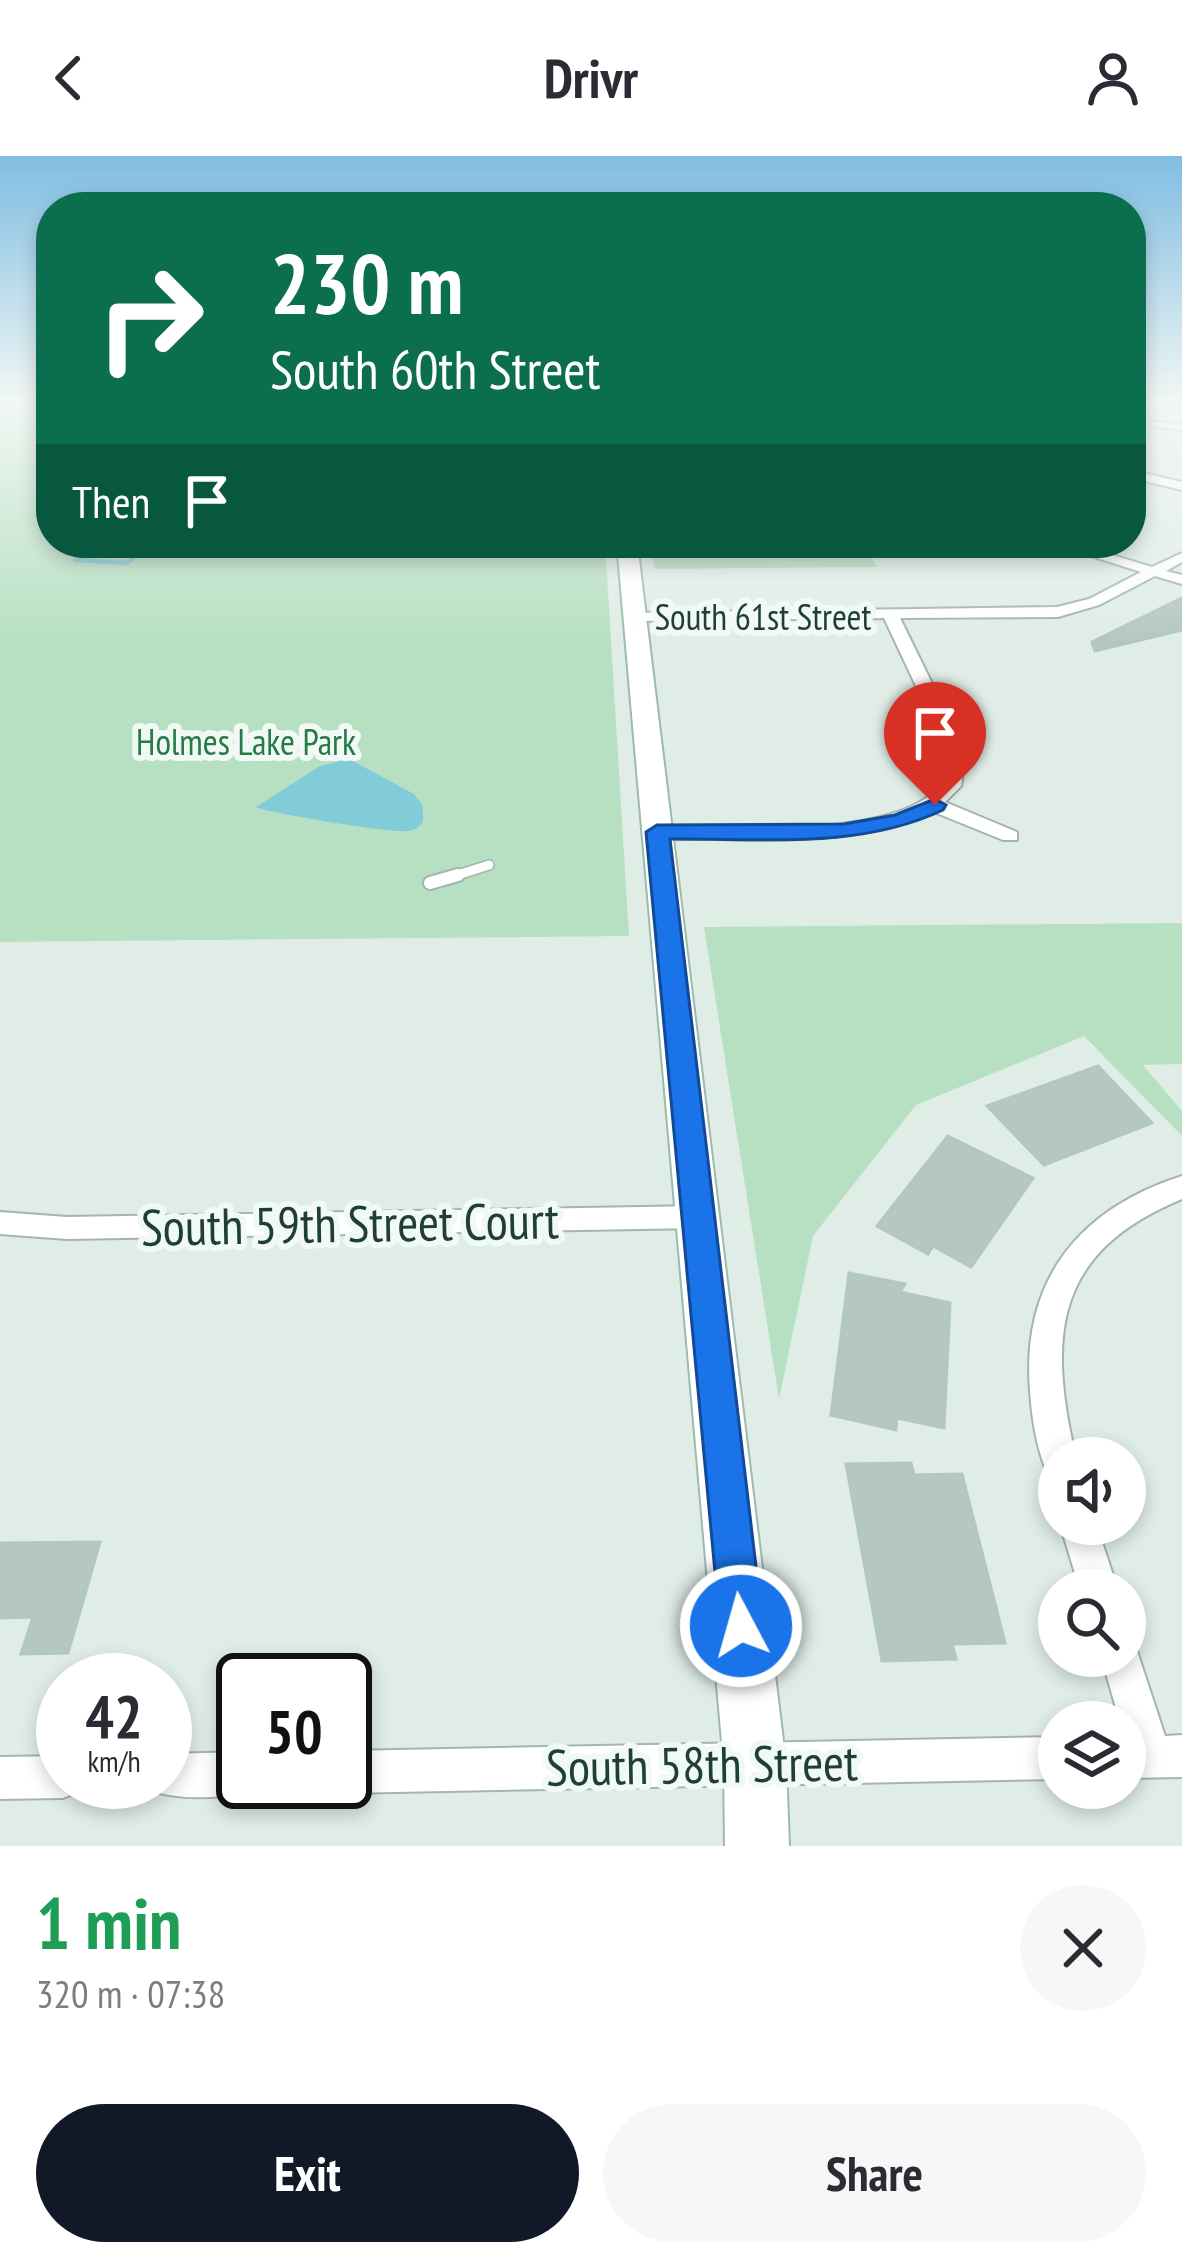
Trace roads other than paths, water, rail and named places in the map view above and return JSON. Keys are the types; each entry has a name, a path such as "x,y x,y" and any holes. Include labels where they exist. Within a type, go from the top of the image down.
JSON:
{"main road":[{"path":"629,558 701,1217 755,1765 758,1846"},
{"path":"755,1765 770,1846"}],"street":[{"name":"South 61st Street","path":"635,616 1058,612 1094,602 1182,557"},
{"path":"1107,558 1182,580"},
{"path":"657,832 844,831 901,821 935,805 957,781 957,753 891,616"},
{"path":"935,805 1010,836"},
{"path":"1055,1437 1043,1369 1053,1294 1077,1254 1106,1227 1182,1187"},
{"name":"South 59th Street Court","path":"0,1223 80,1228 701,1217"},
{"path":"1127,1677 1153,1756"},
{"name":"South 58th Street","path":"372,1772 1038,1758"},
{"path":"0,1778 36,1777"}],"lane":[{"path":"430,883 489,865"}],"water":[{"path":"349,759 414,794 423,806 423,822 412,830 398,831 256,807 320,766"}],"waterway":[{"path":"75,560 127,563 133,558"}],"park label":[{"name":"Holmes Lake Park","path":"246,741"}]}
